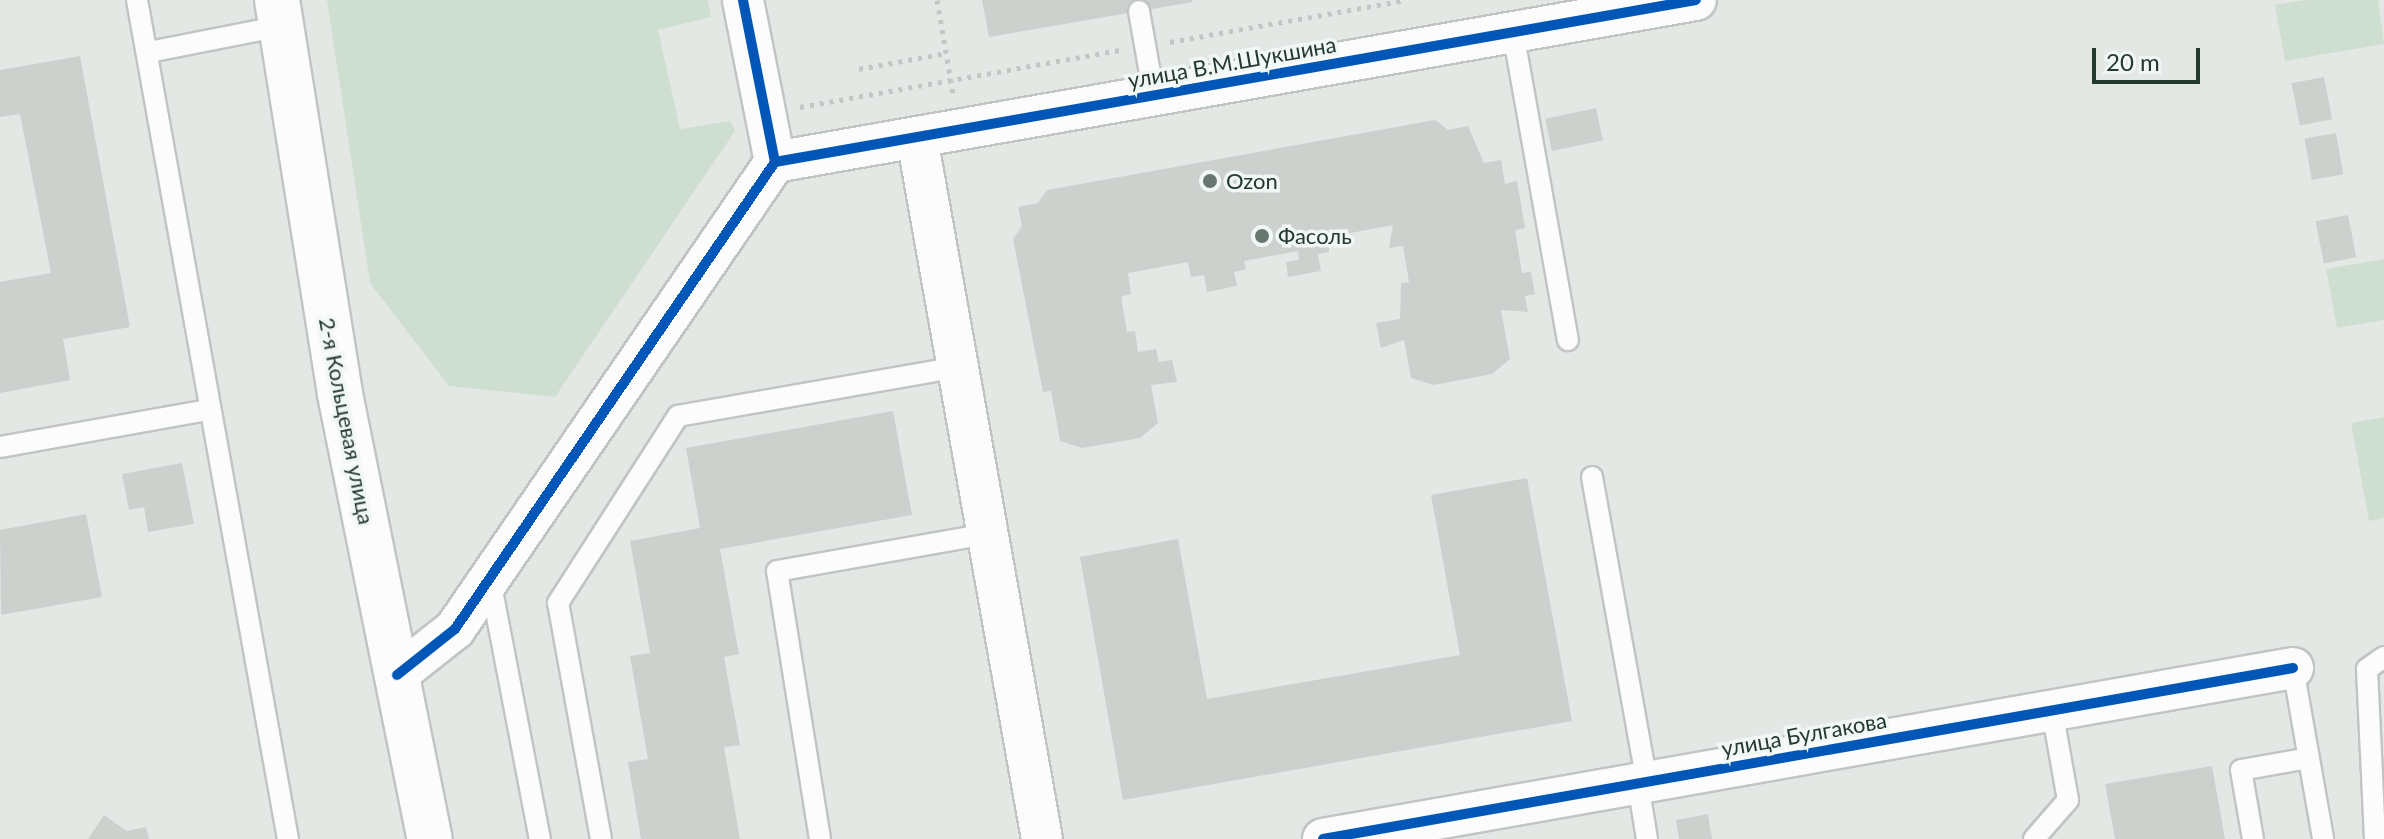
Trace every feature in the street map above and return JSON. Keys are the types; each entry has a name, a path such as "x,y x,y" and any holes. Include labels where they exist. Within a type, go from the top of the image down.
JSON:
{"main road":[{"name":"2-я Кольцевая улица","path":"279,13 340,394 430,839"}],"street":[{"path":"397,675 455,629 775,162 743,0"},
{"name":"улица В.М.Шукшина","path":"775,162 1696,0"},
{"path":"917,138 1042,839"},
{"name":"улица Булгакова","path":"1323,839 2293,668"}],"lane":[{"path":"137,0 149,52 208,410 288,839"},
{"path":"1139,11 1154,96"},
{"path":"149,52 279,13"},
{"path":"1513,32 1568,340"},
{"path":"601,839 558,603 678,416 958,367"},
{"path":"0,447 208,410"},
{"path":"1592,477 1642,783 1647,839"},
{"path":"820,839 777,571 987,534"},
{"path":"490,579 540,839"},
{"path":"2375,839 2367,669 2384,657"},
{"path":"2293,668 2323,839"},
{"path":"2034,839 2068,800 2052,710"},
{"path":"2253,839 2241,770 2309,758"}],"path":[{"path":"937,0 960,130"},
{"path":"765,113 1405,0"},
{"path":"859,69 946,53"}],"green space":[{"path":"327,0 708,0 711,17 658,30 680,129 730,121 735,131 555,397 449,386 370,283"},
{"path":"2305,0 2378,0 2384,44 2285,61 2275,5"},
{"path":"2384,259 2384,320 2337,328 2326,269"},
{"path":"2384,417 2384,518 2369,521 2351,423"}],"building":[{"path":"982,0 1192,0 1193,2 989,37"},
{"path":"80,56 130,327 63,339 70,380 0,393 0,282 51,273 20,114 0,117 0,70"},
{"path":"2324,77 2332,119 2300,126 2292,83"},
{"path":"1596,108 1603,140 1552,151 1545,119"},
{"path":"1435,120 1448,130 1468,126 1484,163 1501,160 1505,184 1517,181 1525,228 1515,230 1522,273 1531,272 1535,294 1525,296 1528,312 1501,310 1510,359 1492,374 1434,385 1411,378 1404,340 1381,348 1376,323 1400,319 1401,283 1409,282 1403,246 1389,248 1393,225 1329,237 1329,252 1318,254 1321,271 1288,277 1286,262 1299,260 1298,251 1244,261 1246,269 1234,272 1237,286 1207,292 1204,275 1191,277 1188,262 1128,273 1131,294 1121,297 1127,332 1135,331 1138,352 1156,349 1159,362 1172,360 1177,382 1151,385 1158,423 1140,438 1082,448 1060,441 1051,391 1043,392 1013,239 1022,226 1018,207 1038,203 1047,190"},
{"path":"2336,133 2343,174 2312,180 2304,139"},
{"path":"2348,215 2356,257 2324,264 2316,221"},
{"path":"893,411 912,515 720,549 739,654 724,657 740,745 724,747 740,839 641,839 628,762 648,759 630,656 650,653 630,541 700,528 686,448"},
{"path":"182,463 194,524 148,532 144,507 129,510 122,474"},
{"path":"1527,478 1572,721 1123,800 1080,557 1178,539 1207,699 1460,655 1431,495"},
{"path":"86,514 102,597 1,615 0,530"},
{"path":"2212,766 2225,839 2115,839 2105,784"},
{"path":"1708,814 1712,839 1679,839 1676,820"},
{"path":"104,815 127,831 146,827 149,839 88,839"}],"cycle path":[{"path":"397,675 455,629 775,162 743,0"},
{"path":"775,162 1696,0"},
{"path":"1323,839 2293,668"}],"place":[{"name":"Ozon","path":"1210,181"},
{"name":"Фасоль","path":"1262,236"}]}
